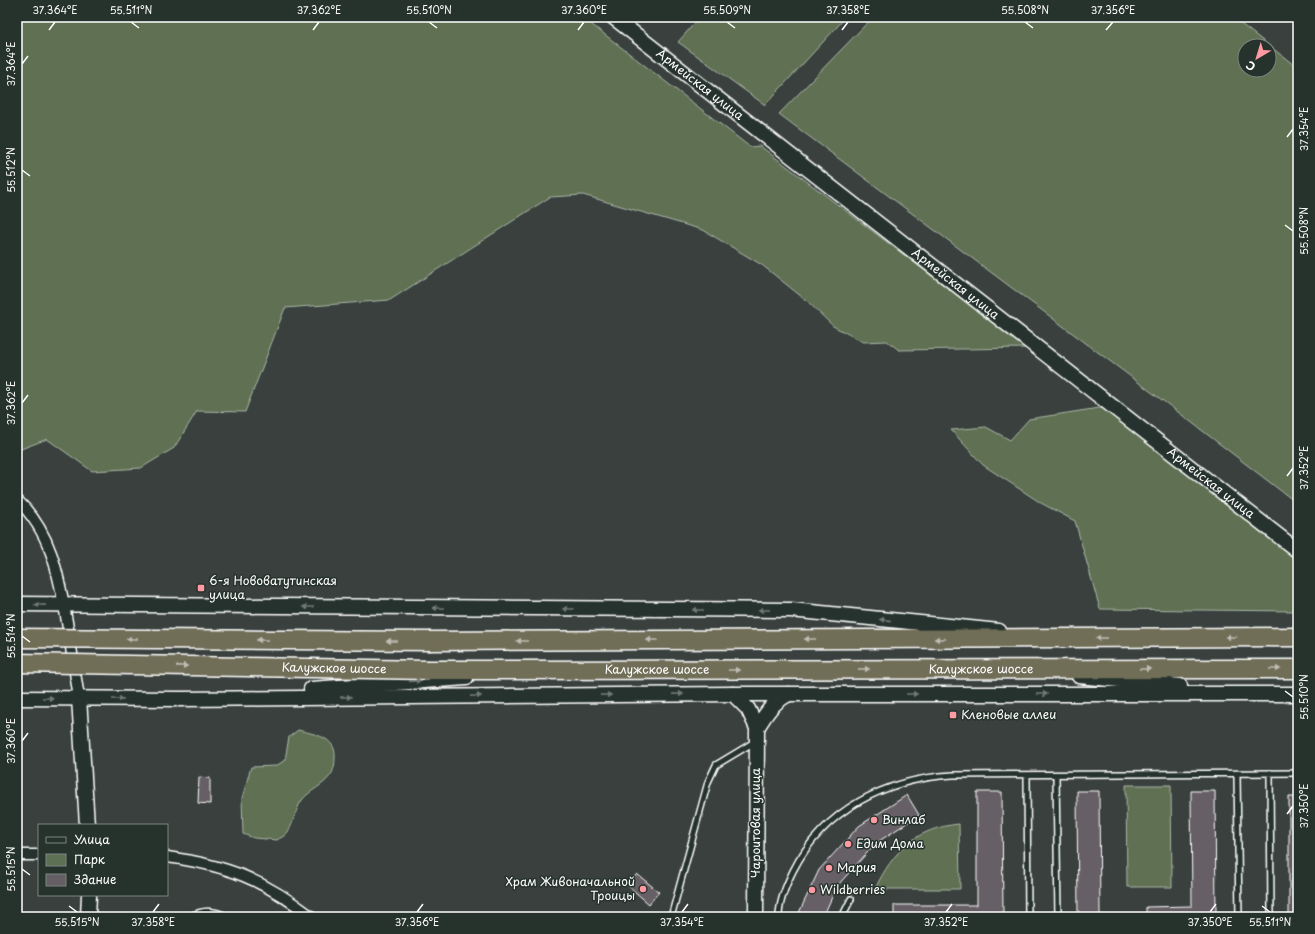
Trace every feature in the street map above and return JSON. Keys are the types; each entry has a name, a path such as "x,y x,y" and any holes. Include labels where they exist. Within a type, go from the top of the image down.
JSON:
{"highway":[{"path":"17,638 431,641 1298,637"},
{"name":"Калужское шоссе","path":"17,663 429,670 1298,669"}],"street":[{"name":"Армейская улица","path":"613,17 1298,550"},
{"path":"17,500 37,523 49,544 59,574 79,698 87,824"},
{"path":"17,604 791,610 1063,638"},
{"path":"1008,669 1262,695"},
{"path":"181,699 569,670"},
{"path":"17,698 181,699 733,694 1298,694"},
{"name":"Чароитовая улица","path":"733,694 748,709 757,734 756,917"},
{"path":"757,734 769,709 780,698 789,694"},
{"path":"17,855 38,855"},
{"path":"168,857 214,865 252,879 283,895 312,917"},
{"path":"88,917 89,896"}],"lane":[{"path":"671,917 708,782 716,765 757,734"},
{"path":"1270,773 1270,917"},
{"path":"779,917 783,895 789,880 808,846 830,821 862,798 897,784 939,776 1298,773"},
{"path":"1238,774 1238,917"},
{"path":"1027,775 1028,917"},
{"path":"1056,775 1058,917"},
{"path":"842,917 851,900"},
{"path":"189,917 200,912 215,911 229,917"}],"green space":[{"path":"17,17 582,17 750,147 760,146 1027,348 899,350 887,341 863,342 833,326 807,301 762,265 703,230 583,195 550,197 390,300 285,308 245,412 197,411 174,448 141,468 92,471 47,439 21,449 17,449"},
{"path":"700,17 846,17 765,105 678,42"},
{"path":"873,17 1232,17 1259,38 1237,38 1237,78 1277,78 1277,52 1298,68 1298,504 1178,412 779,114"},
{"path":"1099,408 1119,412 1298,556 1298,611 1100,609 1075,521 1041,503 983,465 951,430 986,427 1010,440 1029,419"},
{"path":"298,730 317,735 332,745 335,751 335,760 331,774 324,783 309,793 302,800 289,829 284,836 277,840 254,838 243,834 242,798 251,767 276,766 285,760 289,737"},
{"path":"1126,785 1171,785 1172,887 1127,887"},
{"path":"959,824 960,889 875,889 882,875 898,853 918,836 930,830"}],"building":[{"path":"199,777 210,778 210,804 198,803"},
{"path":"1077,791 1099,791 1100,917 1078,917"},
{"path":"1191,791 1215,791 1216,917 1146,917 1146,907 1192,906"},
{"path":"977,792 1002,792 1003,917 894,917 894,905 977,905"},
{"path":"907,795 919,815 876,843 837,886 823,917 797,917 819,870 859,826"},
{"path":"1289,797 1298,797 1298,917 1289,917"},
{"name":"Храм Живоначальной Троицы","path":"637,874 659,892 649,904 627,885"}],"place":[{"name":"6-я Нововатутинская улица","path":"201,588"},
{"name":"Кленовые аллеи","path":"953,715"},
{"name":"Винлаб","path":"874,820"},
{"name":"Едим Дома","path":"848,844"},
{"name":"Мария","path":"829,868"},
{"name":"Храм Живоначальной Троицы","path":"643,889"},
{"name":"Wildberries","path":"812,890"}]}
